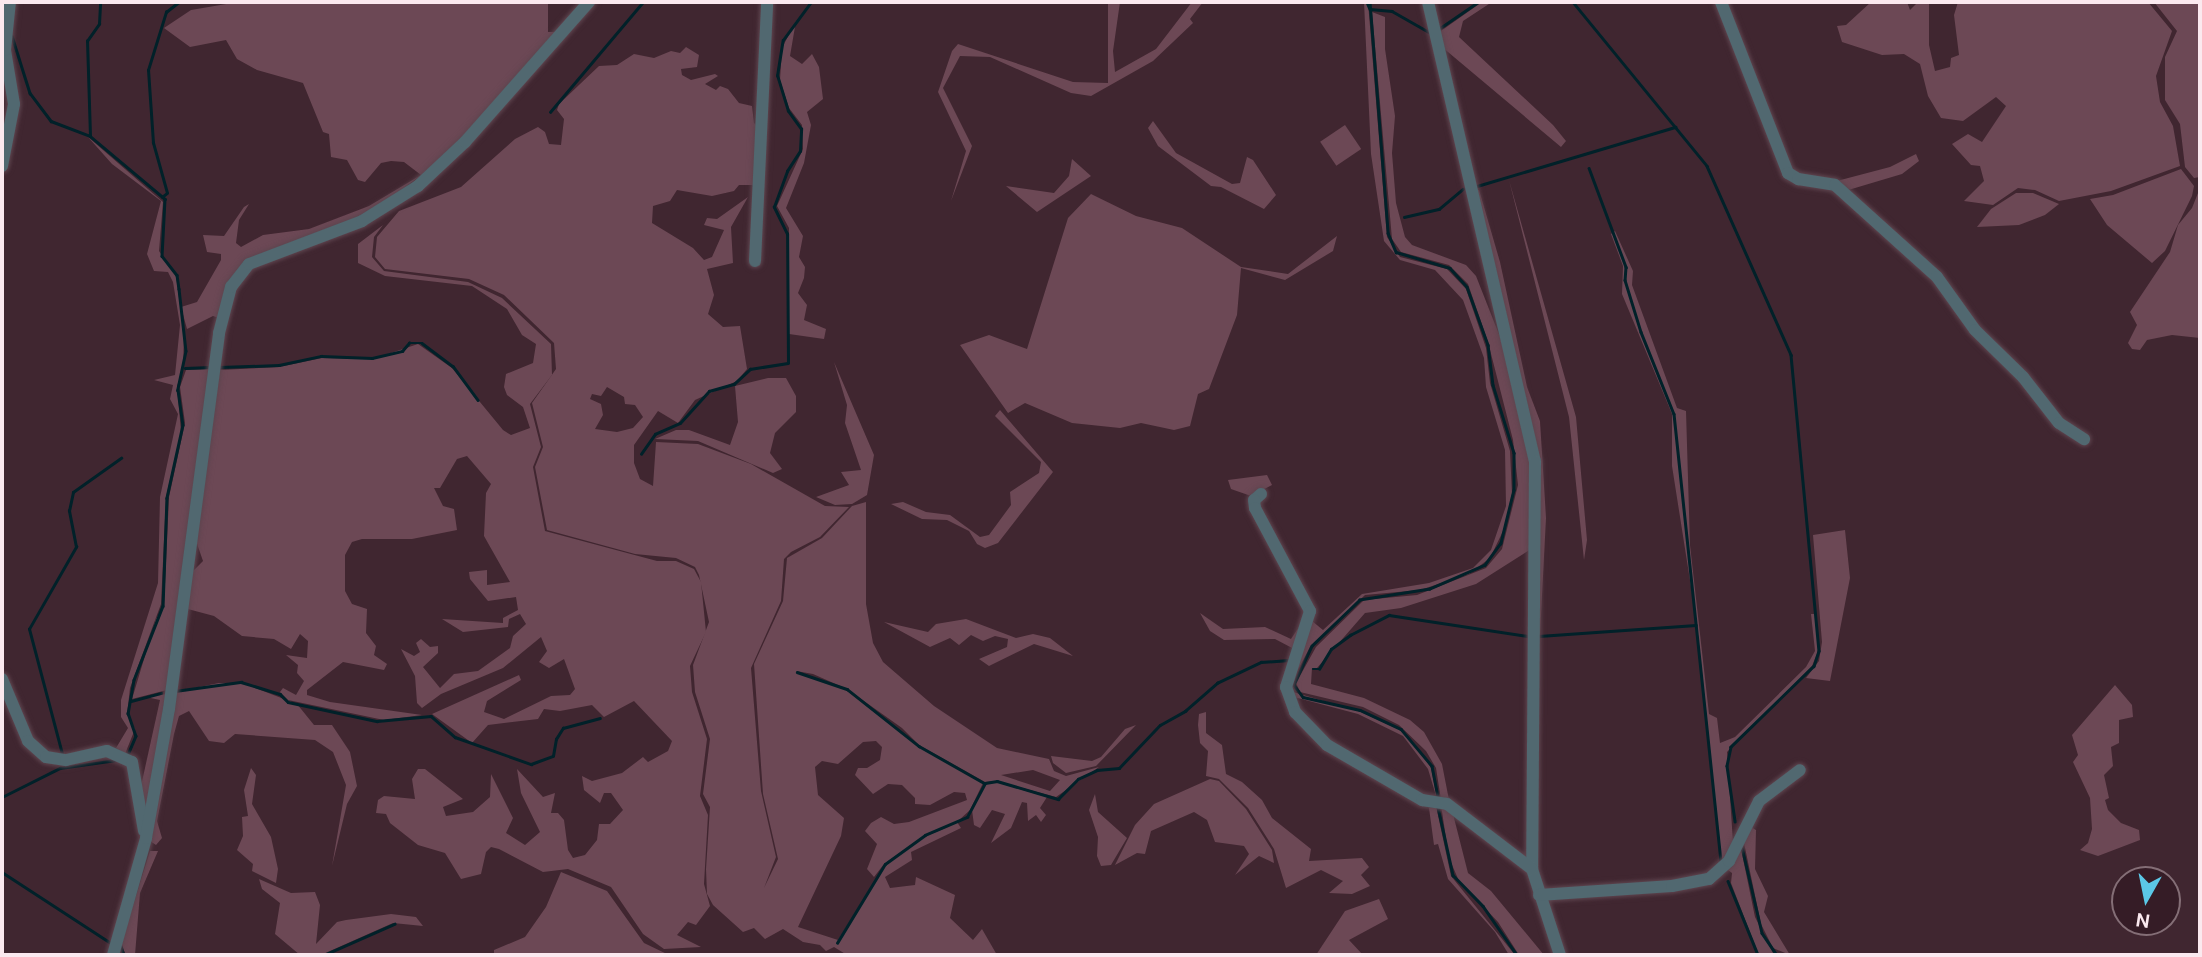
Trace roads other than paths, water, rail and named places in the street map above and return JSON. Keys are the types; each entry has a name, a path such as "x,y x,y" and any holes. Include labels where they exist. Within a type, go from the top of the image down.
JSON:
{"street":[{"path":"2,166 14,104 5,76 10,2"},
{"path":"113,955 146,838 169,709 219,333 231,287 248,264 362,221 418,187 465,142 589,2"},
{"path":"755,261 768,2"},
{"path":"1427,2 1535,461 1532,869 1560,955"},
{"path":"1721,2 1788,173 1798,179 1826,180 1840,189 1937,277 1975,330 2023,377 2059,423 2084,439"},
{"path":"1261,494 1254,500 1255,508 1310,611 1286,687 1295,712 1327,745 1422,800 1447,804 1532,869"},
{"path":"2,679 28,741 46,757 66,760 107,751 132,762 146,838"},
{"path":"1539,895 1709,879 1729,861 1759,801 1800,770"}],"waterway":[{"path":"90,136 87,41 99,24 100,2"},
{"path":"162,197 167,193 153,143 148,70 166,12 179,2"},
{"path":"550,112 643,2"},
{"path":"641,454 655,434 680,423 709,391 734,384 750,369 788,363 787,234 774,207 787,171 800,151 801,129 788,111 777,76 783,40 811,2"},
{"path":"1367,2 1370,9 1392,11 1429,32"},
{"path":"1370,2 1388,233 1396,252 1450,268 1467,287 1488,345 1493,385 1514,453 1514,490 1501,543 1485,565 1430,589 1360,600 1312,646 1294,685 1303,697 1360,710 1401,729 1432,766 1438,798"},
{"path":"1440,28 1478,2"},
{"path":"1573,2 1707,166 1791,355 1819,651 1814,666 1731,747 1727,766 1735,821"},
{"path":"12,36 30,93 51,121 90,136 165,199 162,256 177,275 186,351 178,390 183,425 167,498 163,606 134,680 128,713 136,736 128,755"},
{"path":"1477,186 1675,127"},
{"path":"1589,168 1626,267 1625,280 1641,332 1674,414 1721,863"},
{"path":"1404,217 1439,209 1463,189"},
{"path":"220,367 279,365 321,356 372,358 402,351 409,343 422,343 453,366 478,400"},
{"path":"185,368 211,367"},
{"path":"62,754 29,629 76,547 69,511 73,492 121,458"},
{"path":"1313,669 1319,669 1331,649 1350,635 1389,615 1528,636"},
{"path":"1539,636 1696,625"},
{"path":"837,943 885,864 925,835 967,817 985,783 997,781 1058,799 1078,779 1097,770 1119,768 1160,725 1185,711 1217,683 1261,662 1289,660"},
{"path":"797,672 847,689 919,746 984,783"},
{"path":"175,691 241,682 280,694 288,702 377,721 431,716 455,737 531,764 553,756 556,739 563,728 600,718"},
{"path":"131,701 161,693"},
{"path":"2,797 60,768 116,760"},
{"path":"1438,807 1453,875 1483,906 1517,955"},
{"path":"1742,847 1762,933 1777,955"},
{"path":"2,872 111,943"},
{"path":"1728,881 1758,955"},
{"path":"324,955 394,924"},
{"path":"121,946 124,955"}]}
